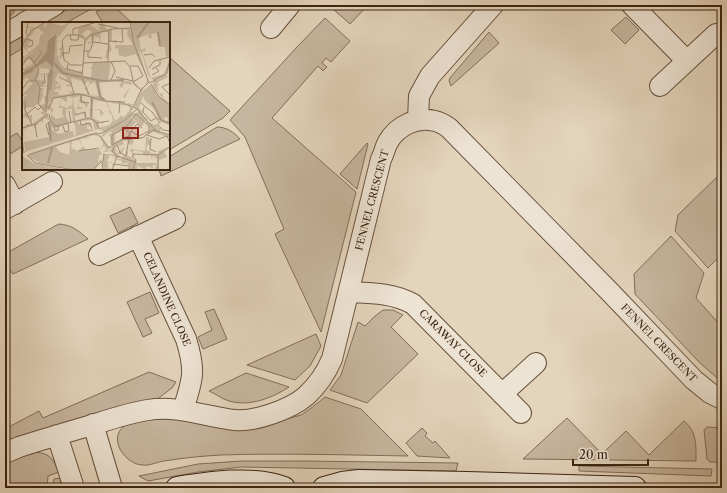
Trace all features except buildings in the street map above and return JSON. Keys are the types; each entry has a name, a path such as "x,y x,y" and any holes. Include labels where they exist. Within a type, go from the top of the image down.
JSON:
{"street":[{"path":"271,28 290,5"},
{"path":"418,120 420,96 430,76 493,5"},
{"path":"632,5 687,60"},
{"path":"26,22 51,6"},
{"path":"5,34 22,24"},
{"path":"660,86 716,34"},
{"name":"FENNEL CRESCENT","path":"5,453 112,418 150,410 183,410 237,420 265,417 306,397 318,383 332,359 381,159 388,142 395,131 404,125 418,120 436,121 449,128 694,380 710,393 722,399"},
{"path":"5,186 10,206 52,182"},
{"path":"99,255 175,219"},
{"name":"CELANDINE CLOSE","path":"138,236 186,339 191,355 193,368 192,383 183,410"},
{"name":"CARAWAY CLOSE","path":"349,292 386,294 403,298 413,304 425,314 521,413"},
{"path":"502,394 536,363"},
{"path":"93,424 112,488"},
{"path":"57,435 74,488"},
{"path":"324,488 342,483 359,481 635,488"},
{"path":"177,488 206,483 233,482 276,485 284,488"}],"shaded area":[{"path":"5,5 17,5 14,12 5,22"},
{"path":"74,5 98,5 68,22 47,22"},
{"path":"109,5 120,5 117,9 131,22 102,22 96,12"},
{"path":"338,5 368,5 350,24 334,10"},
{"path":"626,17 639,30 625,44 611,30"},
{"path":"325,18 350,41 331,62 326,58 322,63 327,67 323,71 318,66 272,118 356,192 321,332 275,234 284,229 245,137 230,120"},
{"path":"489,32 499,43 451,86 449,81 450,78"},
{"path":"22,37 22,49 5,59 5,46"},
{"path":"170,58 230,111 223,118 170,149"},
{"path":"217,127 230,130 240,139 161,176 159,170 170,170 170,156"},
{"path":"17,133 22,140 22,147 5,157 5,140"},
{"path":"367,143 368,144 357,189 340,174"},
{"path":"722,172 722,254 708,268 675,231 678,215"},
{"path":"130,207 138,223 118,233 110,216"},
{"path":"59,224 75,229 88,239 13,274 9,269 5,271 5,254"},
{"path":"671,236 704,273 696,298 722,327 722,380 717,378 698,361 635,294 634,274"},
{"path":"150,292 159,313 145,319 152,333 143,337 127,302"},
{"path":"214,309 227,339 203,349 198,337 212,330 205,312"},
{"path":"383,310 393,310 403,315 391,327 418,354 367,403 330,390 341,375 358,322 365,326"},
{"path":"316,334 321,346 310,366 295,380 247,365"},
{"path":"149,372 176,382 172,388 156,400 5,443 5,429 39,411 43,418"},
{"path":"246,373 289,387 268,398 245,403 229,401 209,391"},
{"path":"325,397 361,409 408,456 291,454 221,455 178,459 145,465 137,464 131,461 125,456 118,445 117,438 119,432 123,427 134,422 149,419 166,419 260,428 301,415"},
{"path":"567,418 602,454 626,431 649,455 684,421 694,434 696,444 696,461 523,459"},
{"path":"707,427 722,428 722,462 710,462 707,459 704,430"},
{"path":"422,428 427,433 425,436 433,443 435,441 450,458 417,456 406,443"},
{"path":"32,452 43,453 50,457 59,472 48,476 47,488 5,488 5,464"},
{"path":"241,461 458,463 456,471 241,467 198,472 148,481 139,476 198,464"},
{"path":"579,466 712,469 711,476 579,471"},
{"path":"60,478 61,488 52,488 54,479"}]}
